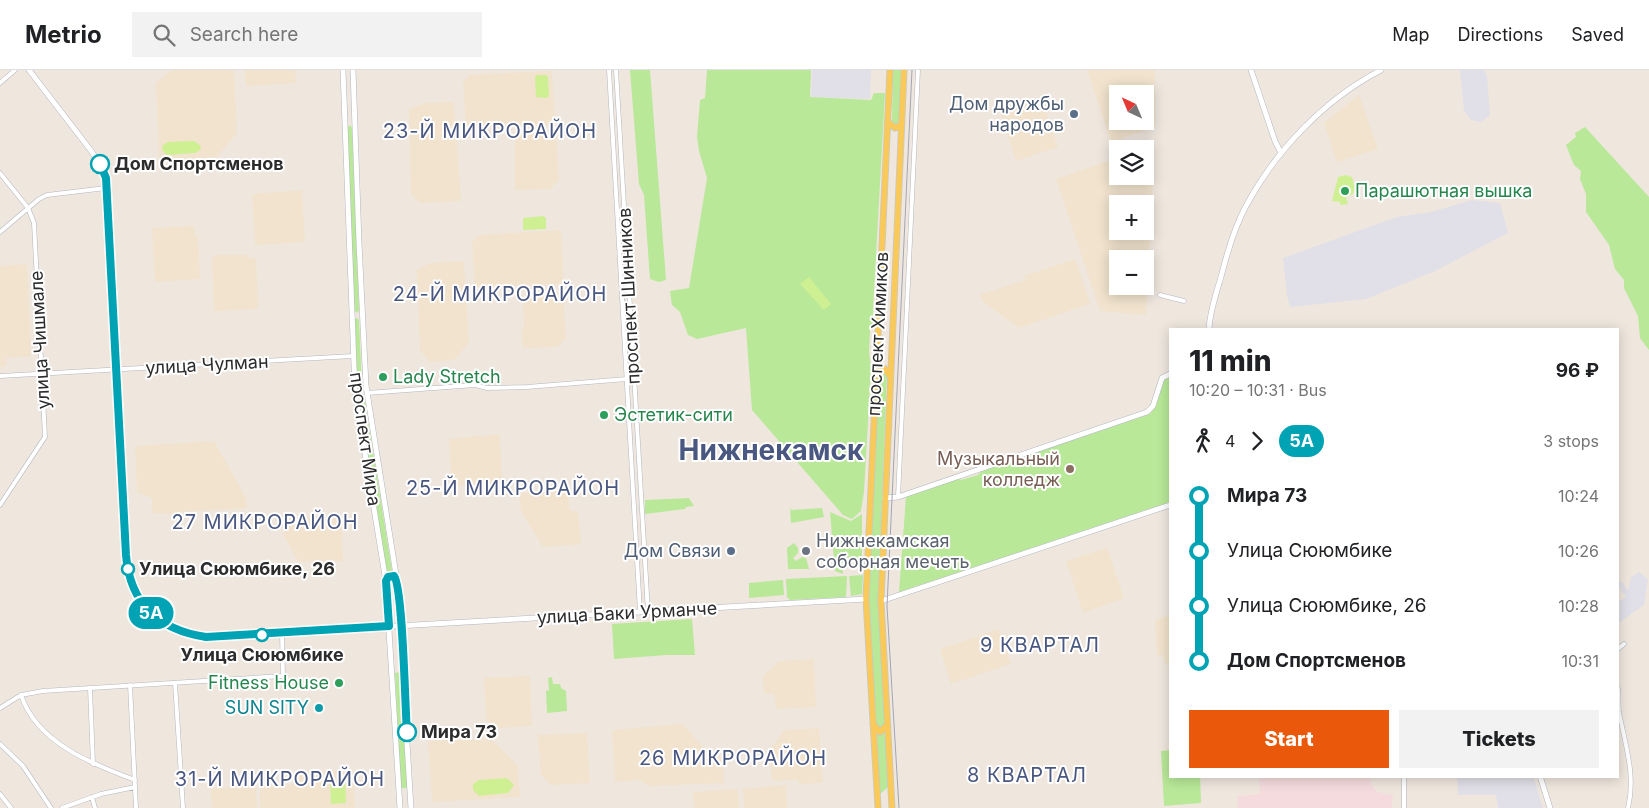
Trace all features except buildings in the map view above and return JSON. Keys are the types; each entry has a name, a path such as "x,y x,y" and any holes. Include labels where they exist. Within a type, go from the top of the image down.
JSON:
{"main road":[{"name":"проспект Химиков","path":"878,808 866,599 890,70"},
{"name":"проспект Химиков","path":"892,808 881,601 904,70"},
{"path":"888,120 894,128 900,126 902,122"},
{"path":"876,376 880,368 884,368 890,378"},
{"path":"872,722 880,732 884,730 888,723"}],"street":[{"path":"0,83 15,70"},
{"path":"29,70 103,168 106,188 117,370 126,560 138,596 151,612 165,624 191,635 206,637 389,626"},
{"name":"проспект Мира","path":"343,70 355,392 386,582 400,808"},
{"name":"проспект Мира","path":"353,70 362,319 367,392 397,581 411,808"},
{"name":"проспект Шинников","path":"609,70 640,612"},
{"name":"проспект Шинников","path":"616,70 648,612"},
{"path":"898,497 918,70"},
{"path":"1251,70 1275,141 1281,153"},
{"path":"1209,328 1227,254 1240,220 1256,189 1281,153 1316,117 1359,83 1381,70"},
{"path":"344,123 354,123"},
{"name":"улица Чишмале","path":"0,174 28,208 34,222 45,437 0,505"},
{"path":"0,232 39,199 56,193 106,188"},
{"path":"1160,295 1184,301"},
{"path":"351,319 358,314 362,319"},
{"name":"улица Чулман","path":"0,376 354,356"},
{"path":"885,498 898,497 1147,412 1153,406 1162,378 1169,374"},
{"path":"355,392 360,397 367,392 475,385 487,388 527,387 626,380"},
{"path":"881,601 1169,505"},
{"path":"386,582 391,576 397,581"},
{"name":"улица Баки Урманче","path":"389,626 866,599"},
{"path":"0,708 21,695 43,691 283,676 282,633"},
{"path":"1619,648 1624,644"},
{"path":"391,665 397,670 403,664"},
{"path":"175,683 183,808"},
{"path":"130,685 136,808"},
{"path":"90,688 93,764"},
{"path":"21,695 30,712 52,739 93,764 135,780"},
{"path":"1619,712 1630,765 1631,797 1628,808"},
{"path":"0,744 23,766 51,808"},
{"path":"1404,778 1404,808"},
{"path":"1541,778 1550,808"},
{"path":"62,808 92,797 135,787"},
{"path":"399,798 401,793 404,792 410,797"},
{"path":"0,794 11,808"},
{"path":"92,797 95,808"}],"shaded area":[{"path":"172,70 234,70 237,133 217,157 159,161 156,83"},
{"path":"245,70 295,70 296,83 246,86"},
{"path":"812,70 871,70 870,99 811,97"},
{"path":"1087,70 1155,70 1154,127 1154,85 1109,85 1109,130 1146,130 1117,140 1110,140"},
{"path":"1460,70 1484,70 1487,76 1490,115 1481,122 1471,120 1464,111"},
{"path":"552,71 555,125 466,129 463,82 469,75"},
{"path":"1359,95 1378,149 1337,162 1324,123"},
{"path":"1041,97 1058,147 1016,161 1000,111"},
{"path":"454,102 461,201 419,203 411,194 409,109 427,103"},
{"path":"556,132 559,180 550,189 515,190 515,134"},
{"path":"1109,161 1109,185 1153,185 1152,195 1109,195 1109,240 1150,240 1149,250 1109,250 1109,295 1147,295 1146,315 1100,311 1056,179"},
{"path":"302,190 305,242 255,245 252,194"},
{"path":"1472,200 1500,203 1508,233 1435,271 1366,299 1290,307 1283,258 1397,217 1431,212"},
{"path":"194,226 195,235 198,235 200,279 155,282 152,228"},
{"path":"561,230 564,284 475,287 472,242 480,235"},
{"path":"215,255 248,255 248,258 256,258 258,309 214,311 212,260"},
{"path":"1075,259 1090,304 1019,328 982,301 980,295 1026,280 1024,276"},
{"path":"462,261 464,263 469,343 454,360 430,362 420,351 417,270 430,263"},
{"path":"27,264 31,356 6,358 6,366 0,367 0,266"},
{"path":"563,293 566,339 557,347 523,348 521,329 524,328 523,295"},
{"path":"500,434 502,484 452,486 449,439"},
{"path":"214,441 246,498 247,508 177,512 177,514 152,513 152,498 137,492 135,446"},
{"path":"567,490 570,511 578,511 581,544 543,547 521,512 519,493"},
{"path":"334,515 342,523 343,561 299,562 284,536 283,518"},
{"path":"1107,548 1124,598 1083,613 1066,561"},
{"path":"1639,572 1648,579 1644,605 1620,622 1619,601 1626,597 1619,587 1619,581 1623,583 1628,591 1631,577"},
{"path":"1169,615 1169,666 1164,662 1163,654 1157,656 1155,620"},
{"path":"999,629 1011,664 951,684 940,649"},
{"path":"814,659 816,707 776,709 774,693 764,694 763,676 779,661"},
{"path":"530,676 532,726 496,728 492,726 486,720 484,678"},
{"path":"683,724 711,757 723,757 724,783 648,786 640,780 615,782 612,730"},
{"path":"819,728 823,783 799,784 798,780 772,781 770,750 784,730"},
{"path":"587,733 590,783 551,785 541,775 538,735"},
{"path":"491,739 518,766 520,797 432,802 428,741"},
{"path":"353,769 355,808 260,808 260,787 294,784 299,774"},
{"path":"1259,778 1370,778 1371,785 1377,792 1393,795 1392,808 1238,808 1237,796 1260,794"},
{"path":"1457,778 1534,778 1543,808 1521,808 1520,805 1520,808 1498,808 1496,795 1458,795"},
{"path":"786,785 787,808 744,808 743,789"},
{"path":"256,786 257,808 212,808 211,789"},
{"path":"738,789 739,808 694,808 693,792"}],"green space":[{"path":"630,70 650,70 666,280 659,282 650,279 644,195 639,184"},
{"path":"707,70 811,70 810,97 871,100 874,93 885,93 873,310 874,328 870,330 869,352 871,369 864,492 861,511 852,519 843,515 752,410 746,328 697,339 688,335 680,312 672,305 670,291 689,288 707,178 697,137 700,100 705,98"},
{"path":"893,70 901,70 899,123 897,126 892,123"},
{"path":"537,75 546,75 548,77 549,96 547,98 536,97 535,77"},
{"path":"350,125 352,128 359,310 357,313 354,310 347,128"},
{"path":"1585,127 1649,197 1649,350 1640,338 1638,316 1624,288 1624,280 1615,269 1609,245 1586,212 1586,194 1580,179 1581,171 1574,165 1566,145 1576,137 1575,133"},
{"path":"194,141 201,146 200,150 195,153 167,155 162,150 163,145 168,142"},
{"name":"Парашютная вышка","path":"1345,175 1352,177 1355,188 1353,194 1346,197 1348,204 1340,205 1340,202 1332,201 1338,177"},
{"path":"543,216 546,218 546,229 523,230 523,218"},
{"path":"809,277 831,304 824,310 800,284"},
{"path":"355,319 359,320 362,388 360,391 357,388"},
{"path":"882,370 887,373 878,601 885,726 881,730 876,725 868,606 879,374"},
{"path":"1169,377 1169,502 899,592 906,497 958,478 961,480 978,475 982,471 1150,414 1156,406 1163,380"},
{"path":"362,400 365,402 392,571 386,572 359,402"},
{"path":"689,498 694,506 686,507 685,509 645,514 645,500"},
{"path":"790,505 791,510 822,508 824,517 791,523"},
{"path":"830,512 851,521 862,514 862,558 847,558 846,561 842,562 843,574 835,571"},
{"path":"794,543 798,548 798,553 793,558 796,561 802,557 806,558 809,569 788,569 787,548"},
{"path":"863,575 862,594 851,596 849,576"},
{"path":"847,576 846,597 790,600 787,597 786,579"},
{"path":"783,580 784,595 749,598 749,583"},
{"path":"692,619 695,655 614,659 612,624"},
{"path":"400,672 407,788 401,788 395,673"},
{"path":"552,677 553,684 560,684 561,688 566,691 567,711 547,713 546,691 549,690 548,678"},
{"path":"877,733 885,733 888,787 879,795"},
{"path":"1169,750 1169,778 1200,778 1201,803 1164,806 1161,751"},
{"path":"507,778 514,785 508,793 479,796 473,790 473,784 479,780"},
{"path":"345,781 346,803 331,804 330,782"}],"tram line":[{"path":"899,808 887,606 912,70"}],"bus line":[{"name":"5А","path":"100,164 106,178 126,560 135,592 144,605 158,619 170,627 191,635 206,637 261,635 389,626 386,581 388,577 394,576 397,581 400,611 407,732"}],"place":[{"name":"Дом дружбы народов","path":"1074,114"},
{"name":"Дом Спортсменов","path":"100,164"},
{"name":"Парашютная вышка","path":"1345,191"},
{"name":"Lady Stretch","path":"383,377"},
{"name":"Эстетик-сити","path":"604,415"},
{"name":"Музыкальный колледж","path":"1070,469"},
{"name":"Дом Связи","path":"731,551"},
{"name":"Нижнекамская соборная мечеть","path":"806,551"},
{"name":"Улица Сююмбике, 26","path":"128,569"},
{"name":"Улица Сююмбике","path":"262,635"},
{"name":"Fitness House","path":"339,683"},
{"name":"SUN SITY","path":"319,708"},
{"name":"Мира 73","path":"407,732"}],"district":[{"name":"23-Й МИКРОРАЙОН","path":"490,131"},
{"name":"24-Й МИКРОРАЙОН","path":"500,294"},
{"name":"Нижнекамск","path":"771,450"},
{"name":"25-Й МИКРОРАЙОН","path":"513,488"},
{"name":"27 МИКРОРАЙОН","path":"265,522"},
{"name":"9 КВАРТАЛ","path":"1040,645"},
{"name":"26 МИКРОРАЙОН","path":"733,758"},
{"name":"8 КВАРТАЛ","path":"1027,775"},
{"name":"31-Й МИКРОРАЙОН","path":"280,779"}]}
